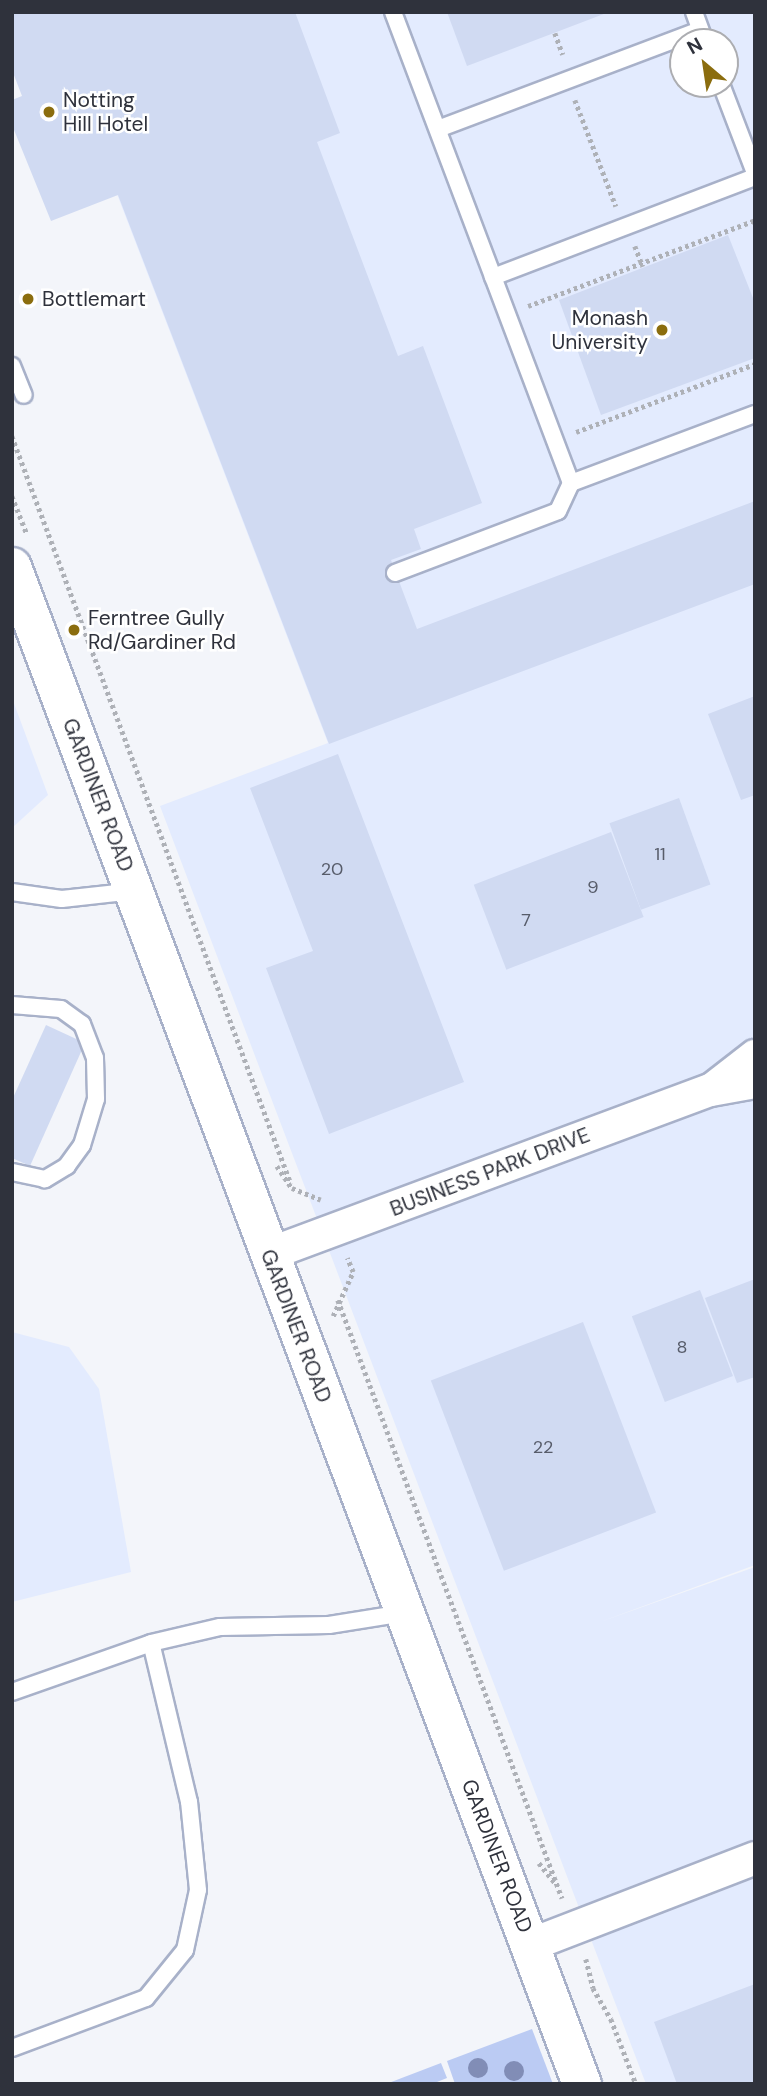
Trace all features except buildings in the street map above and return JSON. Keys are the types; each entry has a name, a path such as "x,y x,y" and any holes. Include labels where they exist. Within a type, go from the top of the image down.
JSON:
{"street":[{"name":"GARDINER ROAD","path":"12,567 582,2084"},
{"name":"BUSINESS PARK DRIVE","path":"711,1090 755,1056"},
{"name":"BUSINESS PARK DRIVE","path":"269,1254 711,1090 755,1082"},
{"path":"530,1945 755,1858"}],"lane":[{"path":"393,12 571,483"},
{"path":"438,129 567,80 669,47"},
{"path":"493,277 755,175 726,98"},
{"path":"12,366 24,395"},
{"path":"396,572 558,511 571,483 755,414"},
{"path":"12,892 62,899 134,891"},
{"path":"12,1005 61,1009 82,1024 95,1058 96,1099 82,1145 67,1166 46,1179 12,1172"},
{"path":"12,1692 151,1643 220,1628 329,1625 404,1613"},
{"path":"12,2049 146,1998 185,1950 198,1890 189,1802 151,1643"}],"path":[{"path":"567,80 624,227"},
{"path":"507,314 755,220"},
{"path":"555,440 755,364"},
{"path":"12,436 276,1132 292,1188"},
{"path":"337,1298 556,1885"},
{"path":"593,1988 611,2019 636,2084"}],"shaded area":[{"path":"47,12 755,12 755,1565 600,1622 755,1567 755,2084 646,2084 160,806 328,743"},
{"path":"12,698 48,795 12,828"},
{"path":"12,1332 69,1347 99,1389 131,1572 12,1602"},
{"path":"532,2029 553,2084 455,2084 447,2061"},
{"path":"441,2063 447,2078 432,2084 386,2084"}],"place":[{"name":"Notting Hill Hotel","path":"49,112"},
{"name":"Bottlemart","path":"28,299"},
{"name":"Monash University","path":"662,330"},
{"name":"Ferntree Gully Rd/Gardiner Rd","path":"74,630"}]}
